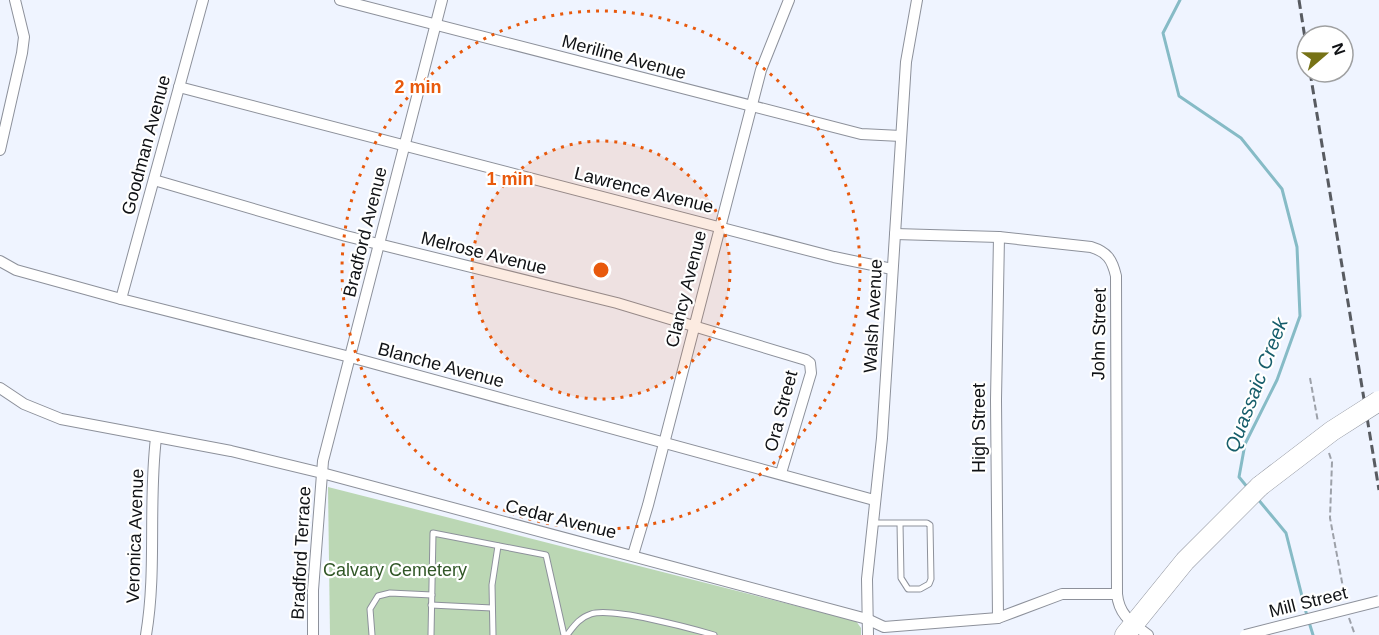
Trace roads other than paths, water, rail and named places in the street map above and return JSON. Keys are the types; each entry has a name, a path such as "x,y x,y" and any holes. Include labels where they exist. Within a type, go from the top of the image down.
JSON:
{"highway":[{"path":"1136,631 1169,579 1220,524 1260,486 1332,431 1379,401"}],"street":[{"path":"0,150 24,38 15,0"},
{"name":"Goodman Avenue","path":"121,299 203,0"},
{"name":"Meriline Avenue","path":"340,0 861,134 901,136"},
{"name":"Bradford Avenue","path":"322,473 442,0"},
{"name":"Clancy Avenue","path":"633,555 751,107 772,40 789,0"},
{"name":"Walsh Avenue","path":"868,635 872,523 882,438 906,62 917,0"},
{"name":"Lawrence Avenue","path":"179,87 834,257 892,269"},
{"name":"Melrose Avenue","path":"154,180 247,209 694,325 806,360"},
{"name":"John Street","path":"895,234 999,237 1091,247 1103,251 1113,262 1116,276 1117,594 1120,610 1136,631"},
{"name":"High Street","path":"998,618 996,399 999,237"},
{"name":"Blanche Avenue","path":"0,261 16,270 121,299 350,357 874,500"},
{"name":"Ora Street","path":"781,473 811,373 810,363 806,360"},
{"name":"Cedar Avenue","path":"0,388 24,404 61,419 231,451 322,473 867,619 884,627 998,618 1062,594 1117,594"},
{"name":"Veronica Avenue","path":"146,635 153,572 153,466 156,438"},
{"name":"Bradford Terrace","path":"313,635 322,473"},
{"name":"Mill Street","path":"1245,635 1379,601"}],"lane":[{"path":"872,523 900,523 927,524 930,526 931,579 929,584 922,588 908,589 902,581 900,523"},
{"path":"431,635 433,533 546,555 566,635"},
{"path":"493,635 492,585 498,546"},
{"path":"372,635 370,609 378,596 390,593 432,595"},
{"path":"431,605 492,608"},
{"path":"566,635 580,619 594,613 644,618 713,635"}],"waterway":[{"name":"Quassaic Creek","path":"1180,0 1163,33 1179,96 1241,138 1282,189 1297,247 1300,316 1277,380 1245,444 1239,477 1248,488"},
{"name":"Quassaic Creek","path":"1257,498 1286,533 1307,616"},
{"name":"Quassaic Creek","path":"1309,622 1313,635"}],"railway":[{"path":"1299,0 1303,24"},
{"path":"1312,84 1379,490"}],"park label":[{"name":"Calvary Cemetery","path":"395,570"}]}
